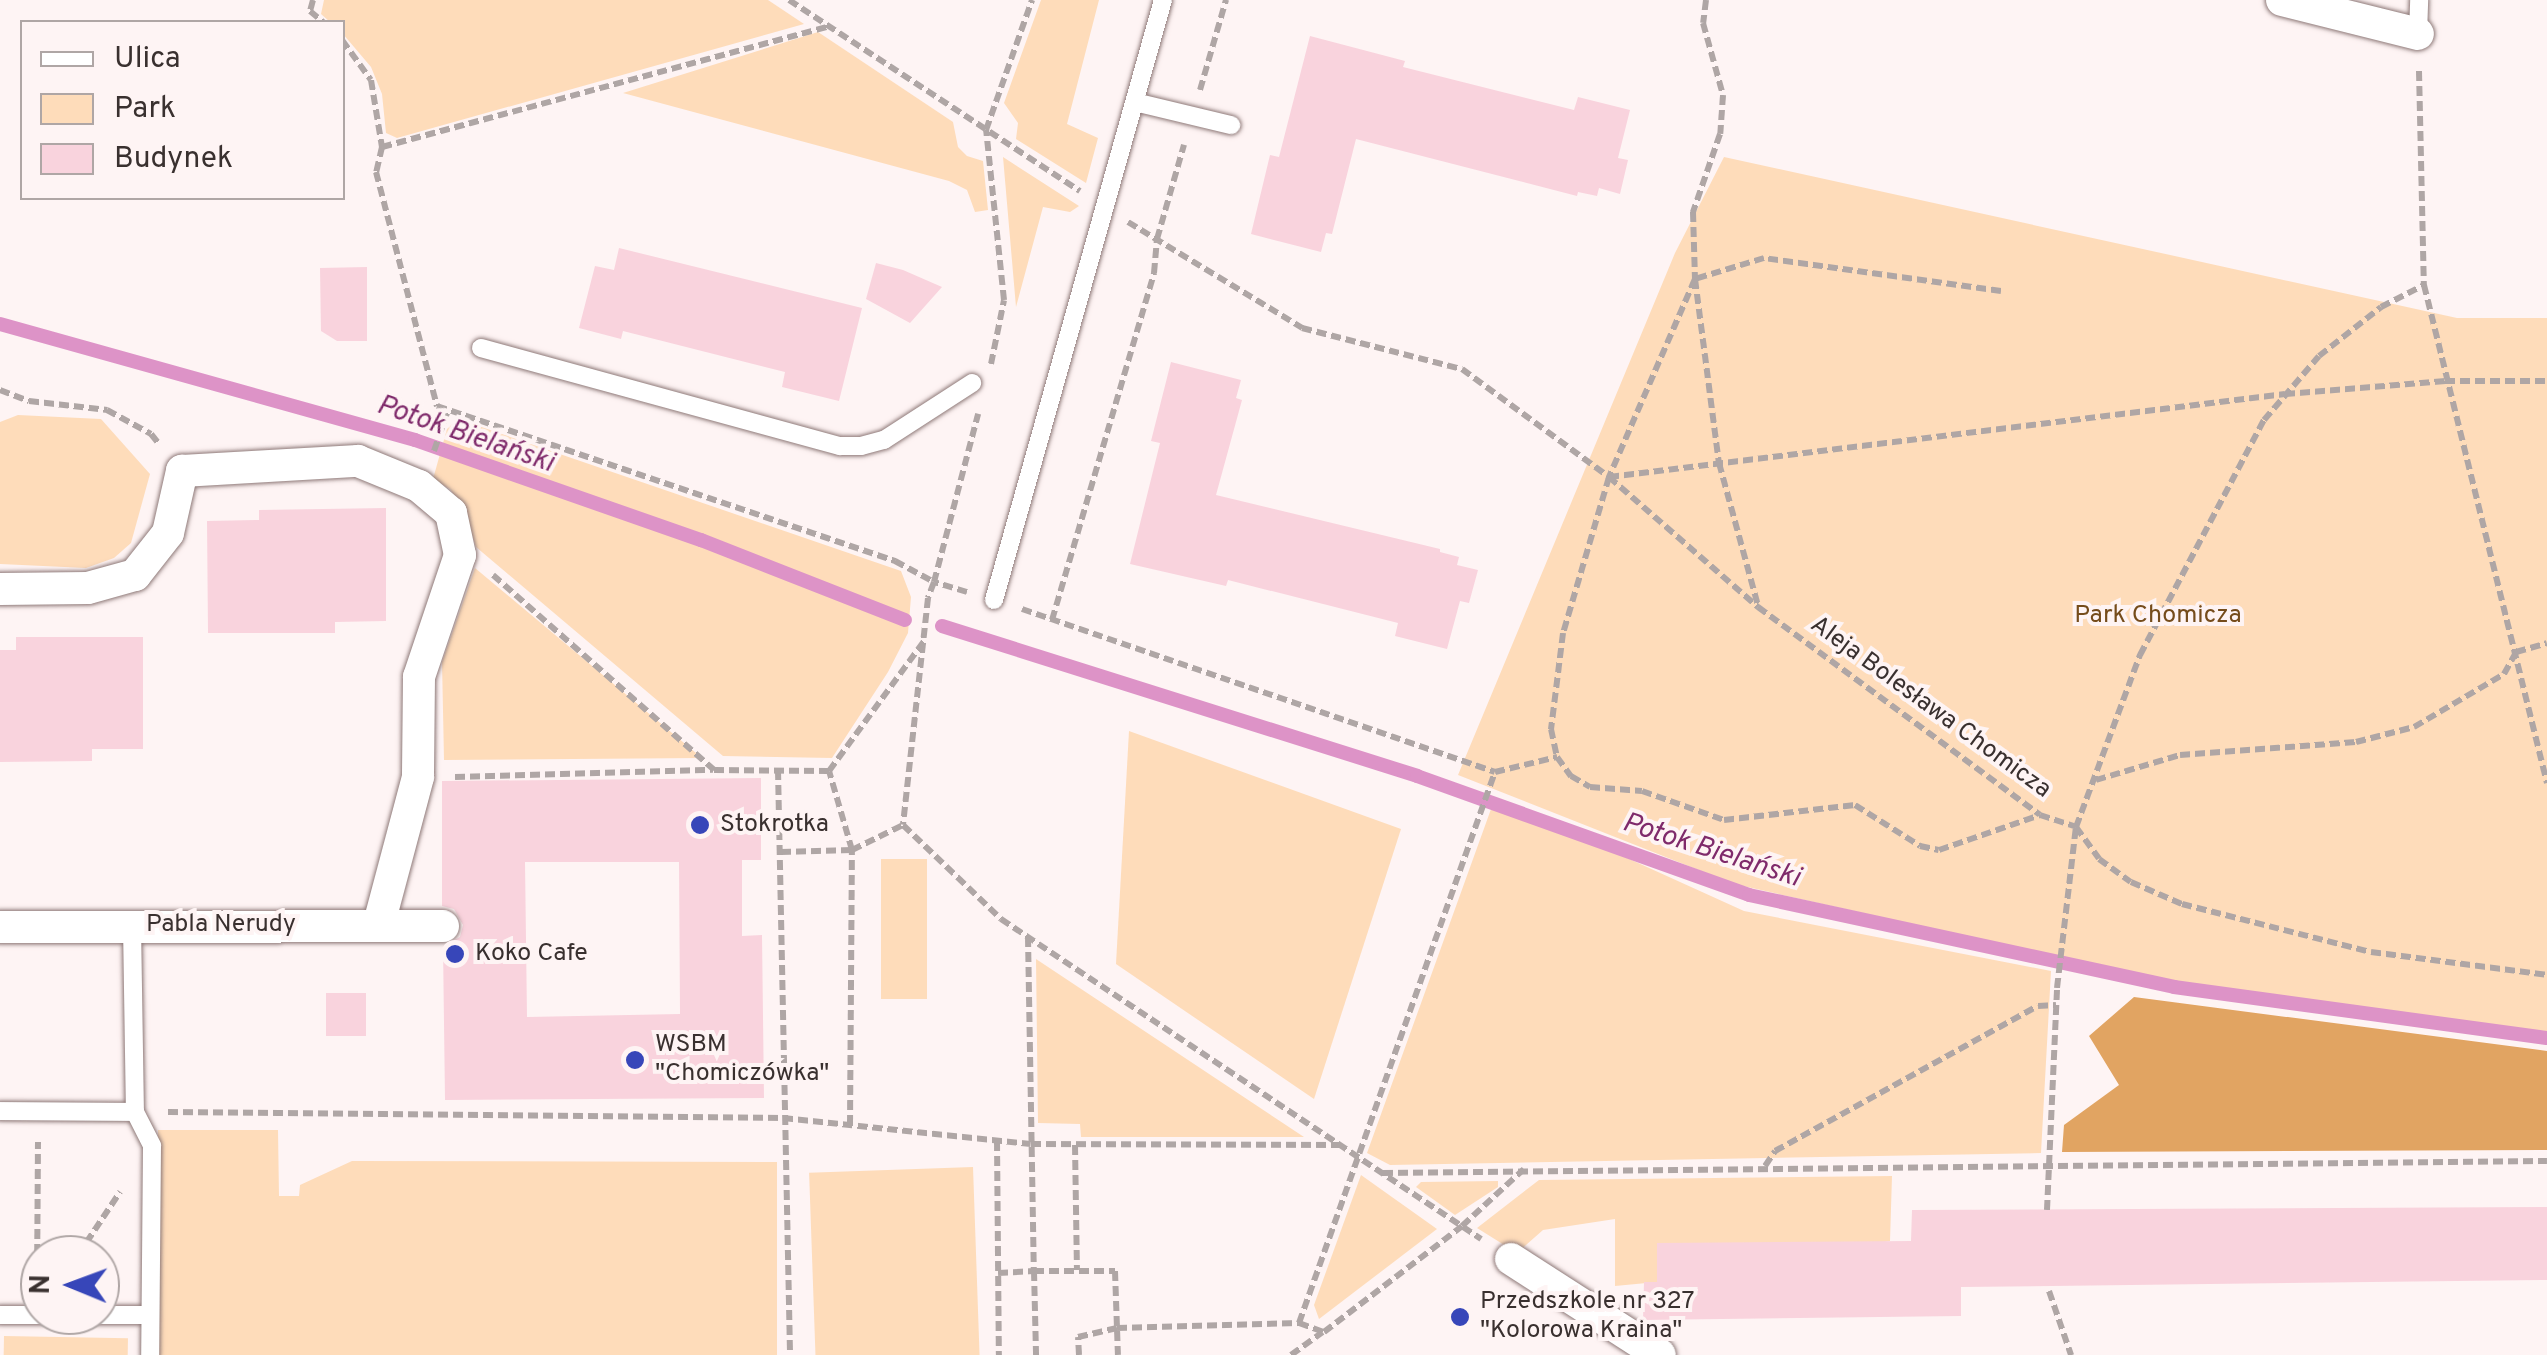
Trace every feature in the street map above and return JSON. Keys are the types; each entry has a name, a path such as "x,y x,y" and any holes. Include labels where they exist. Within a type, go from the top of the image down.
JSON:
{"street":[{"path":"2282,0 2418,34"},
{"path":"0,589 88,588 135,575 168,532 182,472 358,461 419,486 451,513 460,555 445,612 419,678 418,778 379,924"},
{"name":"Pabla Nerudy","path":"0,926 443,926"},
{"path":"1511,1259 1660,1355"}],"lane":[{"path":"994,600 1163,0"},
{"path":"2418,34 2420,0"},
{"path":"1135,102 1230,126"},
{"path":"481,348 840,446 884,440 972,383"},
{"path":"132,926 134,1112 152,1146 150,1355"},
{"path":"0,1112 134,1112"},
{"path":"120,1315 150,1315"}],"path":[{"path":"314,0 310,11 321,20"},
{"name":"Aleja Bolesława Chomicza","path":"788,0 1106,208 1302,328 1462,369 1609,476 1758,607 2040,815 2076,828 2099,859 2131,882 2182,904 2371,952 2547,974"},
{"path":"990,368 1004,300 986,130 1032,0"},
{"path":"1052,620 1154,272 1157,239 1226,0"},
{"path":"1706,0 1703,23 1722,96 1720,134 1693,212 1695,279 1719,463 1758,607"},
{"path":"382,146 828,26"},
{"path":"2418,34 2424,285 2547,783"},
{"path":"2001,290 1764,258 1695,279 1609,476 1562,633 1551,730 1557,758 1571,776 1590,787 1642,791 1724,820 1855,805 1920,846 1939,850 2040,815"},
{"path":"2047,1210 2056,988 2076,828 2156,623 2264,420 2319,356 2381,306 2424,285"},
{"path":"1609,476 2285,394 2445,381 2547,381"},
{"path":"0,390 28,400 107,410 151,434 182,472"},
{"path":"903,826 934,582 981,404"},
{"path":"440,433 448,410"},
{"path":"458,544 714,770"},
{"path":"934,582 1495,772 1557,758"},
{"path":"830,771 925,640"},
{"path":"2094,780 2180,755 2356,742 2414,727 2504,674 2516,652 2547,644"},
{"path":"778,770 790,1355"},
{"path":"418,778 830,771"},
{"path":"830,771 852,850 850,1125"},
{"path":"1299,1323 1495,772"},
{"path":"780,852 852,850 903,826"},
{"path":"903,826 1001,918 1511,1259"},
{"path":"1028,936 1036,1355"},
{"path":"1764,1166 1775,1150 2038,1006 2056,1005"},
{"path":"38,1235 39,1112"},
{"path":"134,1112 783,1118 1031,1144 1341,1145"},
{"path":"997,1140 999,1355"},
{"path":"1075,1145 1077,1270"},
{"path":"92,1235 152,1146"},
{"path":"1382,1173 1525,1168 2547,1161"},
{"path":"1291,1355 1462,1226 1525,1168"},
{"path":"998,1273 1116,1270 1118,1355"},
{"path":"2049,1291 2071,1355"},
{"path":"1079,1355 1078,1337 1117,1328 1299,1323 1324,1332"}],"green space":[{"path":"324,0 768,0 804,24 397,138 386,133 382,94 371,67 345,36 345,20 328,20 321,14"},
{"path":"1041,0 1099,0 1067,124 1098,138 1086,183 1016,139 1018,123 1004,103"},
{"path":"818,32 953,122 958,147 967,156 983,161 988,210 975,212 967,190 949,181 623,93"},
{"path":"1003,157 1079,206 1070,212 1043,207 1016,307"},
{"name":"Park Chomicza","path":"1724,157 2457,318 2547,318 2547,1036 2218,993 1734,884 1458,775 1675,253"},
{"path":"18,415 101,419 150,474 131,543 114,558 86,568 0,564 0,422"},
{"path":"458,419 901,571 911,597 908,633 888,672 832,758 723,756 476,547 463,507 450,489 433,479 447,429"},
{"path":"475,568 702,758 444,760 442,662"},
{"path":"1129,731 1401,829 1314,1099 1116,964"},
{"path":"1495,798 1744,911 2051,971 2041,1153 1390,1165 1367,1153"},
{"path":"881,859 927,859 927,999 881,999"},
{"path":"1036,959 1304,1137 1081,1137 1080,1124 1038,1123"},
{"path":"158,1130 278,1130 279,1196 299,1196 300,1185 352,1161 777,1162 777,1355 159,1355"},
{"path":"973,1167 980,1355 815,1355 809,1173"},
{"path":"1361,1175 1437,1229 1319,1319 1314,1305"},
{"path":"1892,1176 1890,1241 1657,1282 1615,1286 1615,1219 1543,1230 1517,1253 1477,1228 1539,1180"},
{"path":"1498,1181 1498,1187 1455,1215 1416,1187 1421,1182"},
{"path":"4,1336 128,1338 128,1355 4,1355"}],"shaded area":[{"path":"2134,997 2547,1051 2547,1150 2062,1152 2064,1125 2119,1085 2089,1036"}],"building":[{"path":"1310,36 1405,61 1403,67 1574,110 1578,97 1630,110 1618,158 1628,160 1620,194 1599,188 1597,196 1578,192 1577,196 1356,139 1332,234 1326,233 1321,252 1251,234 1270,155 1279,157"},
{"path":"619,248 862,308 839,401 782,387 785,372 623,331 621,339 579,328 595,266 614,270"},
{"path":"876,263 942,287 910,323 866,299"},
{"path":"367,267 367,341 337,341 321,331 320,268"},
{"path":"1171,362 1241,380 1236,398 1242,400 1216,495 1440,549 1459,557 1457,565 1478,570 1469,603 1460,601 1447,649 1395,636 1398,623 1228,580 1226,586 1130,564 1160,443 1151,441"},
{"path":"386,508 386,621 335,622 335,633 208,633 207,521 259,520 259,510"},
{"path":"16,637 143,637 143,749 92,749 92,761 0,762 0,650 16,650"},
{"path":"761,778 761,860 742,860 742,936 762,935 764,1098 445,1100 443,946 460,937 463,925 454,909 442,906 442,781","holes":["525,862 679,862 680,1014 527,1017"]},
{"path":"326,993 366,993 366,1036 326,1036"},
{"path":"2547,1207 2547,1280 1961,1287 1961,1316 1643,1320 1644,1282 1657,1282 1657,1243 1911,1241 1912,1210"}],"waterway":[{"name":"Potok Bielański","path":"0,324 415,440 701,540 905,620"},
{"name":"Potok Bielański","path":"942,626 1417,776 1749,895 2174,987 2547,1038"}],"place":[{"name":"Stokrotka","path":"700,825"},
{"name":"Koko Cafe","path":"455,954"},
{"name":"WSBM \"Chomiczówka\"","path":"635,1060"},
{"name":"Przedszkole nr 327 \"Kolorowa Kraina\"","path":"1460,1317"}]}
